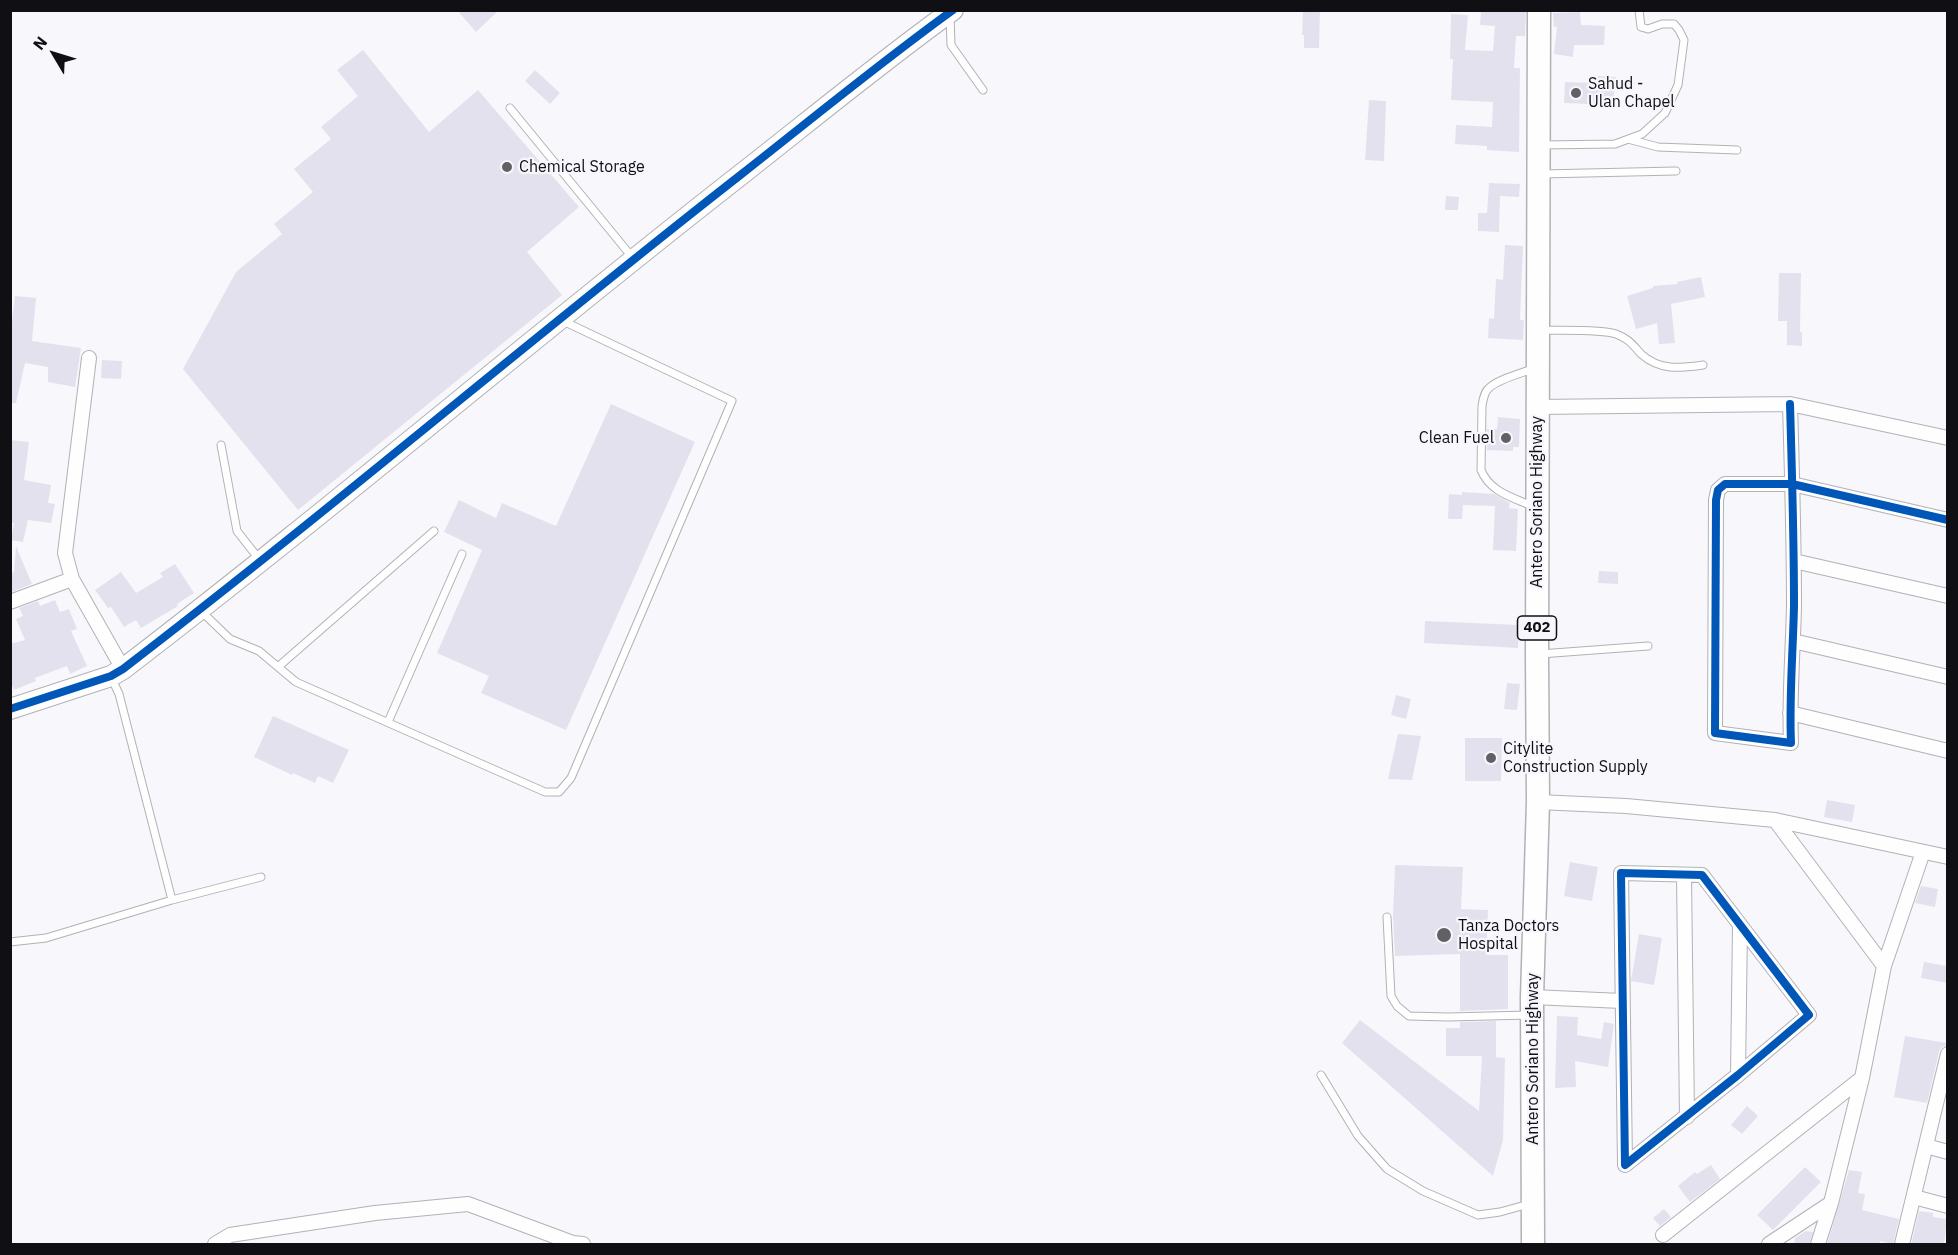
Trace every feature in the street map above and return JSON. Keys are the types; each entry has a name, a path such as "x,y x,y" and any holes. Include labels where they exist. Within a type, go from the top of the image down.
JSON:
{"main road":[{"name":"Antero Soriano Highway","path":"1533,1245 1532,1006 1539,802 1537,508 1539,10"}],"street":[{"path":"10,709 117,673 200,610 634,259 891,55 952,11"},
{"path":"90,358 64,553 72,579 117,673"},
{"path":"1538,407 1790,404 1947,438"},
{"path":"1790,404 1792,484 1794,561 1791,743 1715,733 1716,500 1718,490 1725,484 1792,484 1947,520"},
{"path":"1794,561 1947,596"},
{"path":"10,602 72,579"},
{"path":"1793,641 1947,677"},
{"path":"1790,713 1947,751"},
{"path":"1539,802 1626,806 1774,820 1947,857"},
{"path":"1774,820 1884,966"},
{"path":"1818,1245 1831,1203 1862,1077 1884,966 1923,852"},
{"path":"1621,873 1702,875 1740,925 1809,1014 1738,1076 1625,1165 1621,873"},
{"path":"1684,875 1687,1117"},
{"path":"1738,1076 1740,925"},
{"path":"1532,1006 1622,1001"},
{"path":"1902,1245 1926,1146 1943,1094 1947,1054"},
{"path":"1663,1235 1862,1077"},
{"path":"1926,1146 1947,1152"},
{"path":"1914,1197 1947,1206"},
{"path":"1770,1245 1831,1203"},
{"path":"215,1245 230,1235 375,1213 468,1204 583,1245"}],"lane":[{"path":"1538,145 1615,144 1642,134 1665,113 1678,85 1684,40 1674,24 1662,24 1648,29 1641,27 1639,10"},
{"path":"952,11 951,45 983,90"},
{"path":"510,108 634,259"},
{"path":"1628,139 1658,147 1737,150"},
{"path":"1538,174 1676,171"},
{"path":"200,610 230,639 259,651 296,682 545,792 559,792 571,778 732,400 560,320"},
{"path":"1538,330 1612,333 1628,339 1643,355 1656,364 1676,369 1703,365"},
{"path":"1537,508 1490,486 1481,470 1481,459 1482,406 1483,397 1488,388 1538,367"},
{"path":"221,444 237,531 260,561"},
{"path":"279,666 435,531"},
{"path":"388,722 462,554"},
{"path":"1537,655 1648,646"},
{"path":"117,673 119,694 172,900"},
{"path":"10,942 46,938 172,900 261,877"},
{"path":"1387,916 1391,996 1397,1006 1409,1016 1532,1006"},
{"path":"1321,1075 1359,1136 1387,1169 1423,1191 1478,1215 1500,1212 1532,1203"}],"building":[{"path":"457,10 499,10 476,32"},
{"path":"1303,10 1320,10 1319,48 1304,48"},
{"path":"1481,10 1526,10 1525,36 1516,36 1514,68 1520,68 1519,152 1487,150 1487,146 1455,144 1456,125 1492,127 1493,102 1451,100 1453,59 1450,59 1451,14 1468,15 1465,50 1493,51 1495,26 1480,25"},
{"path":"1580,12 1581,25 1605,26 1604,45 1574,45 1573,57 1554,54 1557,27 1554,27 1553,13"},
{"path":"363,50 429,132 478,90 579,207 527,252 562,295 298,510 183,369 236,272 282,234 274,224 313,192 294,169 331,139 321,127 358,96 337,70"},
{"path":"535,70 560,93 550,104 525,81"},
{"path":"1598,76 1616,77 1613,105 1564,103 1565,82 1598,83"},
{"path":"1369,100 1386,101 1384,161 1365,160"},
{"path":"1489,183 1520,184 1519,197 1500,196 1499,232 1478,231 1478,213 1487,213"},
{"path":"1446,196 1459,197 1458,210 1445,210"},
{"path":"1505,245 1523,246 1520,320 1524,320 1523,340 1488,338 1489,318 1494,319 1496,279 1503,280"},
{"path":"1779,273 1801,273 1800,332 1802,332 1802,346 1787,345 1787,321 1778,321"},
{"path":"1701,277 1705,297 1671,304 1675,343 1659,344 1657,323 1636,329 1627,296 1653,288 1653,286 1677,284 1677,282"},
{"path":"15,296 36,298 32,341 81,348 75,387 48,382 48,367 25,363 16,403 10,403 10,338"},
{"path":"102,360 122,361 121,379 101,378"},
{"path":"611,404 695,442 566,730 481,693 489,676 437,653 482,550 444,532 459,500 496,518 502,503 556,526"},
{"path":"1498,417 1520,419 1519,447 1513,447 1513,451 1487,450 1487,429 1497,429"},
{"path":"10,440 29,442 24,480 51,485 48,503 55,504 51,523 28,520 23,542 11,540 14,523 10,523"},
{"path":"1462,492 1494,494 1510,503 1509,508 1518,509 1516,551 1493,550 1495,506 1463,505 1462,519 1448,519 1449,494 1462,495"},
{"path":"16,546 32,584 12,592 10,573 14,572"},
{"path":"175,564 194,593 177,604 178,606 141,628 136,620 124,627 111,607 108,608 95,590 121,572 136,593 163,577 160,573"},
{"path":"1599,571 1618,572 1618,584 1598,583"},
{"path":"55,600 60,612 69,609 77,629 71,631 87,666 70,674 67,666 35,678 36,681 14,690 10,680 10,644 25,640 16,619 23,616 19,608 38,601 40,606"},
{"path":"1425,621 1519,625 1518,648 1424,643"},
{"path":"1507,683 1520,684 1517,710 1504,709"},
{"path":"1396,695 1411,699 1406,719 1391,715"},
{"path":"273,716 349,750 333,783 318,776 315,783 254,757"},
{"path":"1398,734 1421,736 1412,780 1388,779"},
{"path":"1465,738 1502,738 1501,781 1465,781"},
{"path":"1827,800 1855,805 1852,822 1824,817"},
{"path":"1570,862 1598,867 1592,901 1564,896"},
{"path":"1395,865 1463,867 1461,909 1488,910 1486,955 1508,955 1508,1009 1460,1011 1460,954 1395,956 1393,916"},
{"path":"1921,886 1938,889 1935,907 1915,903"},
{"path":"1639,934 1662,938 1654,985 1631,981"},
{"path":"1924,962 1947,966 1947,983 1921,978"},
{"path":"1557,1016 1578,1017 1577,1035 1601,1039 1604,1022 1614,1024 1608,1067 1575,1061 1576,1087 1555,1088"},
{"path":"1360,1020 1479,1111 1482,1056 1446,1056 1446,1028 1460,1028 1460,1022 1496,1021 1496,1057 1505,1058 1503,1140 1493,1176 1342,1043"},
{"path":"1905,1036 1947,1043 1939,1052 1927,1103 1894,1097"},
{"path":"1747,1106 1758,1116 1742,1134 1731,1125"},
{"path":"1711,1165 1720,1179 1690,1202 1678,1186 1695,1172 1697,1174"},
{"path":"1805,1167 1821,1182 1773,1230 1757,1215"},
{"path":"1849,1170 1862,1172 1858,1193 1865,1194 1862,1210 1899,1219 1893,1244 1880,1241 1880,1245 1827,1245"},
{"path":"1664,1209 1671,1217 1660,1226 1653,1218"},
{"path":"1919,1211 1933,1213 1933,1217 1947,1219 1944,1245 1911,1245"},
{"path":"1806,1231 1813,1232 1809,1245 1794,1245 1795,1238"}],"cycle path":[{"path":"10,709 111,676 123,669 665,235 873,70 953,10"},
{"path":"1790,404 1792,480 1793,505 1794,606 1791,743 1715,733 1716,500 1718,490 1725,484 1792,484 1948,520"},
{"path":"1621,873 1702,875 1809,1015 1625,1165 1621,873"}],"place":[{"name":"Sahud - Ulan Chapel","path":"1576,93"},
{"name":"Chemical Storage","path":"507,167"},
{"name":"Clean Fuel","path":"1506,438"},
{"name":"Citylite Construction Supply","path":"1491,758"},
{"name":"Tanza Doctors Hospital","path":"1444,935"}]}
